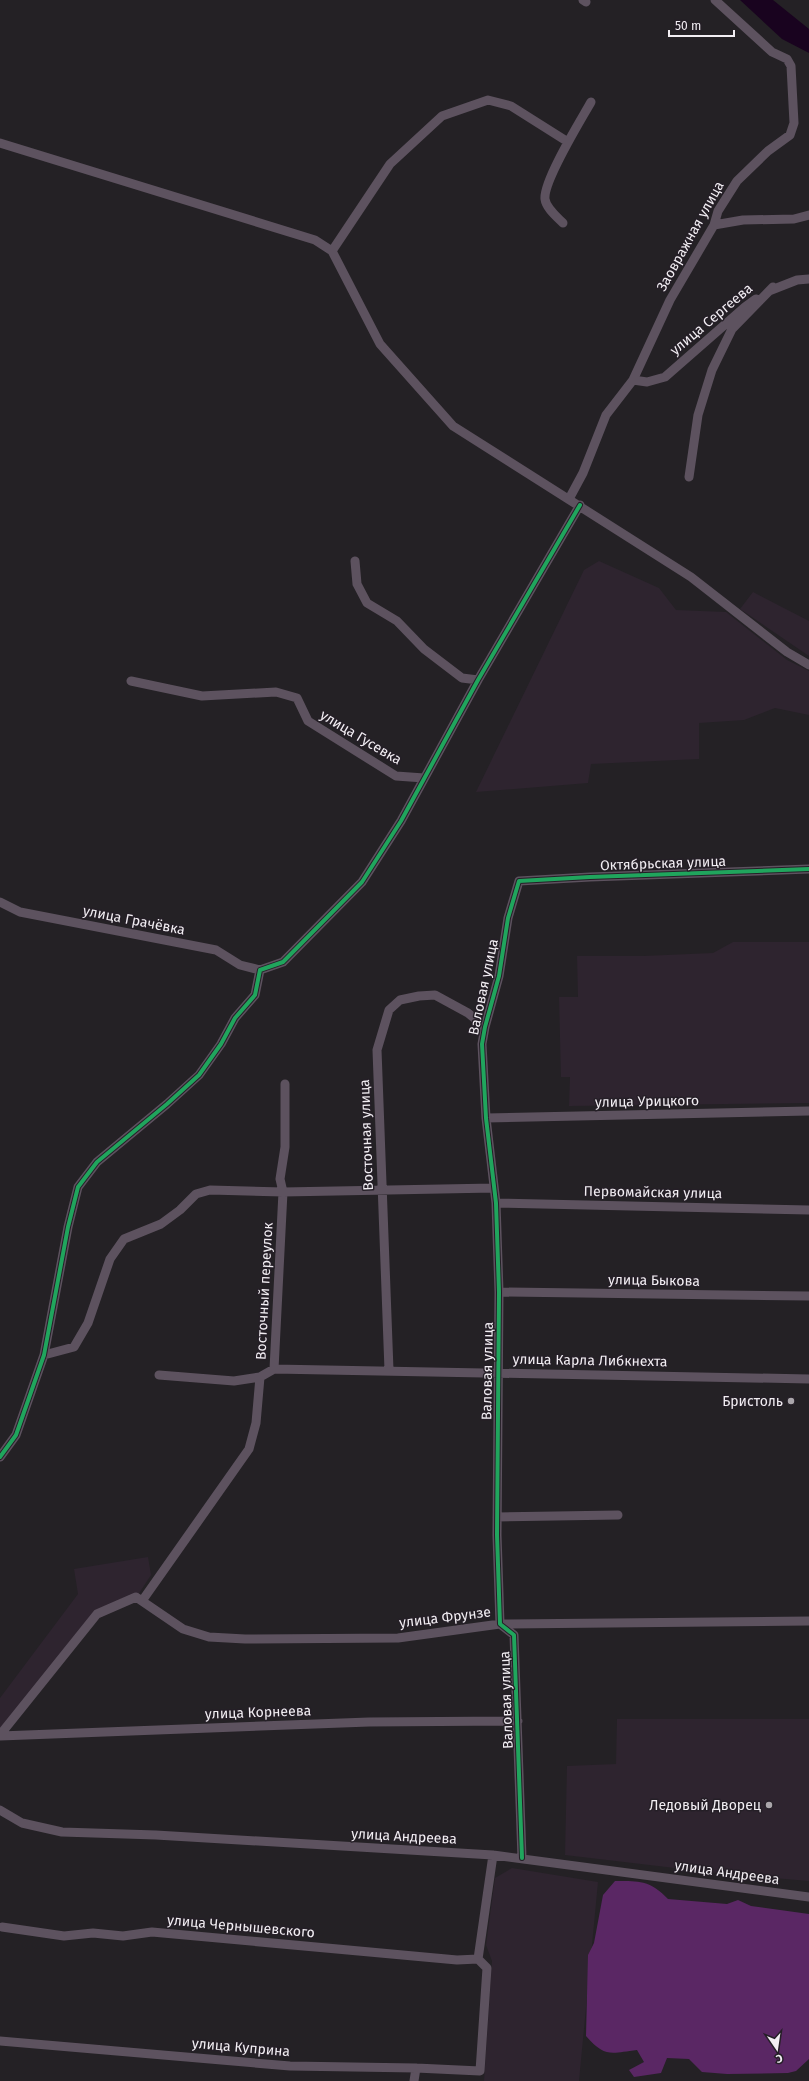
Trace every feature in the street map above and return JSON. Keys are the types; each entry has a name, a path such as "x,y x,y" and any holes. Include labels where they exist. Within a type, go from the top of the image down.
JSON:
{"street":[{"name":"Заовражная улица","path":"569,499 582,473 606,415 633,380 670,300 714,225 718,211 737,181 768,151 790,135 794,123 791,66 787,58 772,52 715,0"},
{"path":"332,252 390,164 442,116 488,100 511,106 568,142"},
{"path":"563,223 550,210 545,200 546,188 568,142 591,102"},
{"path":"0,143 315,240 332,252 380,344 453,426 691,577 787,652 809,665"},
{"path":"714,225 743,220 794,219 809,216"},
{"name":"улица Сергеева","path":"633,380 647,382 665,377 745,307 773,287 797,280 809,279"},
{"path":"689,477 698,415 712,370 732,329 773,287"},
{"path":"0,1457 16,1435 44,1355 68,1227 78,1187 97,1162 167,1104 199,1074 221,1044 235,1018 255,995 260,970 283,962 362,882 401,821 478,680 580,506"},
{"path":"355,561 357,584 367,603 396,621 424,649 462,678 478,680"},
{"name":"улица Гусевка","path":"131,681 202,696 276,692 297,698 308,721 396,776 424,778"},
{"name":"Октябрьская улица","path":"519,881 583,877 809,869"},
{"name":"Валовая улица","path":"519,881 508,918 499,976 485,1027 482,1044 486,1118 496,1203 499,1292 497,1517 500,1624 514,1635 522,1858"},
{"name":"улица Грачёвка","path":"0,902 20,912 216,950 240,965 260,970"},
{"name":"Восточная улица","path":"389,1370 377,1050 389,1010 400,1000 419,996 435,995 468,1013 485,1027"},
{"name":"Восточный переулок","path":"142,1601 249,1449 256,1423 260,1377 274,1369 283,1192 280,1179 286,1148 285,1084"},
{"name":"улица Урицкого","path":"486,1118 809,1112"},
{"path":"44,1355 74,1347 88,1323 110,1259 124,1239 161,1224 180,1210 196,1194 210,1190 283,1192 494,1188"},
{"name":"Первомайская улица","path":"496,1203 809,1210"},
{"name":"улица Быкова","path":"499,1292 809,1296"},
{"name":"улица Карла Либкнехта","path":"274,1369 809,1379"},
{"path":"159,1375 234,1381 260,1377"},
{"path":"497,1517 618,1515"},
{"path":"0,1736 97,1614 136,1597 142,1601"},
{"name":"улица Фрунзе","path":"142,1601 183,1629 209,1637 398,1638 500,1624 809,1622"},
{"name":"улица Корнеева","path":"0,1736 369,1722 518,1721"},
{"name":"улица Андреева","path":"0,1810 22,1823 62,1832 164,1835 493,1855 809,1897"},
{"path":"478,1960 493,1855"},
{"name":"улица Чернышевского","path":"2,1927 64,1936 93,1933 123,1936 152,1932 457,1960 478,1960"},
{"name":"улица Куприна","path":"0,2041 290,2066 416,2068 480,2071 487,1968 478,1960"},
{"path":"414,2081 416,2068"}],"shaded area":[{"path":"740,0 773,0 809,29 809,53 782,39"},
{"path":"599,561 659,588 676,610 726,612 787,660 809,671 809,715 775,708 744,720 699,723 699,759 591,764 588,783 476,792 584,570"},
{"path":"753,592 809,621 809,656 740,609"},
{"path":"733,942 809,942 809,1103 569,1106 570,1077 561,1077 559,997 578,997 577,956 644,956 713,953"},
{"path":"148,1557 151,1575 134,1601 91,1622 0,1737 0,1698 78,1594 74,1569"},
{"path":"617,1719 809,1719 809,1881 717,1873 565,1855 567,1766 616,1764"},
{"path":"512,1868 598,1882 579,2081 484,2081 492,1961 486,1945 495,1878"},
{"path":"615,1881 631,1881 650,1885 656,1888 668,1899 727,1904 738,1900 751,1906 809,1914 809,2059 796,2071 788,2073 727,2074 702,2072 689,2059 667,2058 661,2073 634,2077 629,2070 644,2062 637,2050 614,2053 598,2048 586,2036 588,1955 594,1943 603,1895"}],"cycle path":[{"path":"0,1457 16,1435 44,1355 68,1227 78,1187 97,1162 167,1104 199,1075 221,1044 235,1018 255,995 260,970 283,962 362,882 401,821 478,680 580,505"},
{"path":"522,1858 514,1635 500,1624 497,1535 499,1292 496,1203 486,1118 482,1044 485,1027 499,976 508,918 519,881 809,869"}],"place":[{"name":"Бристоль","path":"791,1401"},
{"name":"Ледовый Дворец","path":"769,1805"}]}
